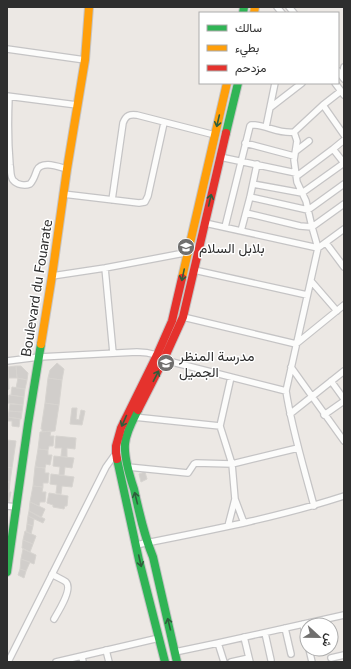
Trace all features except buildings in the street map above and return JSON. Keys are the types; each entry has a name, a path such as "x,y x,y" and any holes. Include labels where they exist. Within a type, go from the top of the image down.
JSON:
{"main road":[{"name":"Boulevard du Fouarate","path":"7,572 63,194 85,60 89,7"},
{"path":"178,662 153,557 147,543 128,467 125,445 134,417 161,357 175,311 227,84"},
{"path":"165,662 139,560 116,453 116,446 118,434 122,424 183,317 238,84"}],"street":[{"path":"7,49 85,60"},
{"path":"266,127 275,84"},
{"path":"271,107 301,84"},
{"path":"225,227 240,162 251,125 258,125 282,132 294,132 323,105 343,93 336,84"},
{"path":"67,169 50,165 42,165 38,168 33,181 30,184 19,184 14,181 12,178 8,146 8,97 77,105"},
{"path":"323,105 344,135"},
{"path":"112,200 124,120 128,115 132,114 215,135"},
{"path":"63,194 139,204 145,202 147,200 164,123"},
{"path":"294,132 297,141 295,154 297,184 306,201 318,248 286,391 298,448 314,506"},
{"path":"296,175 344,140"},
{"path":"295,154 309,142"},
{"path":"245,143 295,154"},
{"path":"253,184 302,192 344,163 333,149"},
{"path":"220,157 257,164 296,175"},
{"path":"241,231 257,164"},
{"path":"250,197 308,210 344,184"},
{"path":"246,213 300,226 312,227 344,204"},
{"path":"205,223 318,248 344,229"},
{"path":"326,243 344,267"},
{"path":"52,276 188,253"},
{"path":"105,268 113,353"},
{"path":"194,270 307,295"},
{"path":"311,281 337,311"},
{"path":"296,344 344,305"},
{"path":"183,317 296,344"},
{"path":"7,361 39,357 137,352 149,353 231,377 286,391"},
{"path":"291,367 311,397 344,441"},
{"path":"290,414 344,371"},
{"path":"231,377 220,426 232,464 235,499 244,522"},
{"path":"324,415 344,400 331,381"},
{"path":"134,417 220,426"},
{"path":"128,467 188,473 196,463 232,464 298,448"},
{"path":"8,662 106,467 116,453"},
{"path":"136,545 314,506 344,496"},
{"path":"228,526 235,499"},
{"path":"7,506 16,508"},
{"path":"52,574 68,585 65,597 54,619"},
{"path":"343,615 344,622"},
{"path":"175,652 299,625"},
{"path":"285,628 291,654"},
{"path":"265,633 271,660"},
{"path":"231,662 250,660 244,637"},
{"path":"56,662 83,659 106,650 159,638"},
{"path":"218,643 224,662"},
{"path":"106,650 109,662"},
{"path":"331,658 344,655"}],"traffic: fast":[{"path":"243,12 244,7"},
{"path":"226,133 238,84"},
{"path":"7,572 41,344"},
{"path":"138,410 127,435 125,455 142,523 153,557 177,662"},
{"path":"117,459 139,560 165,662"}],"traffic: slow":[{"path":"41,344 85,60 89,7"},
{"path":"254,12 255,7"},
{"path":"182,278 227,84"}],"traffic: jam":[{"path":"138,410 183,317 226,133"},
{"path":"117,459 116,446 121,428 172,321 182,278"}],"place":[{"name":"بلابل السلام","path":"186,247"},
{"name":"مدرسة المنظر الجميل","path":"166,363"}]}
